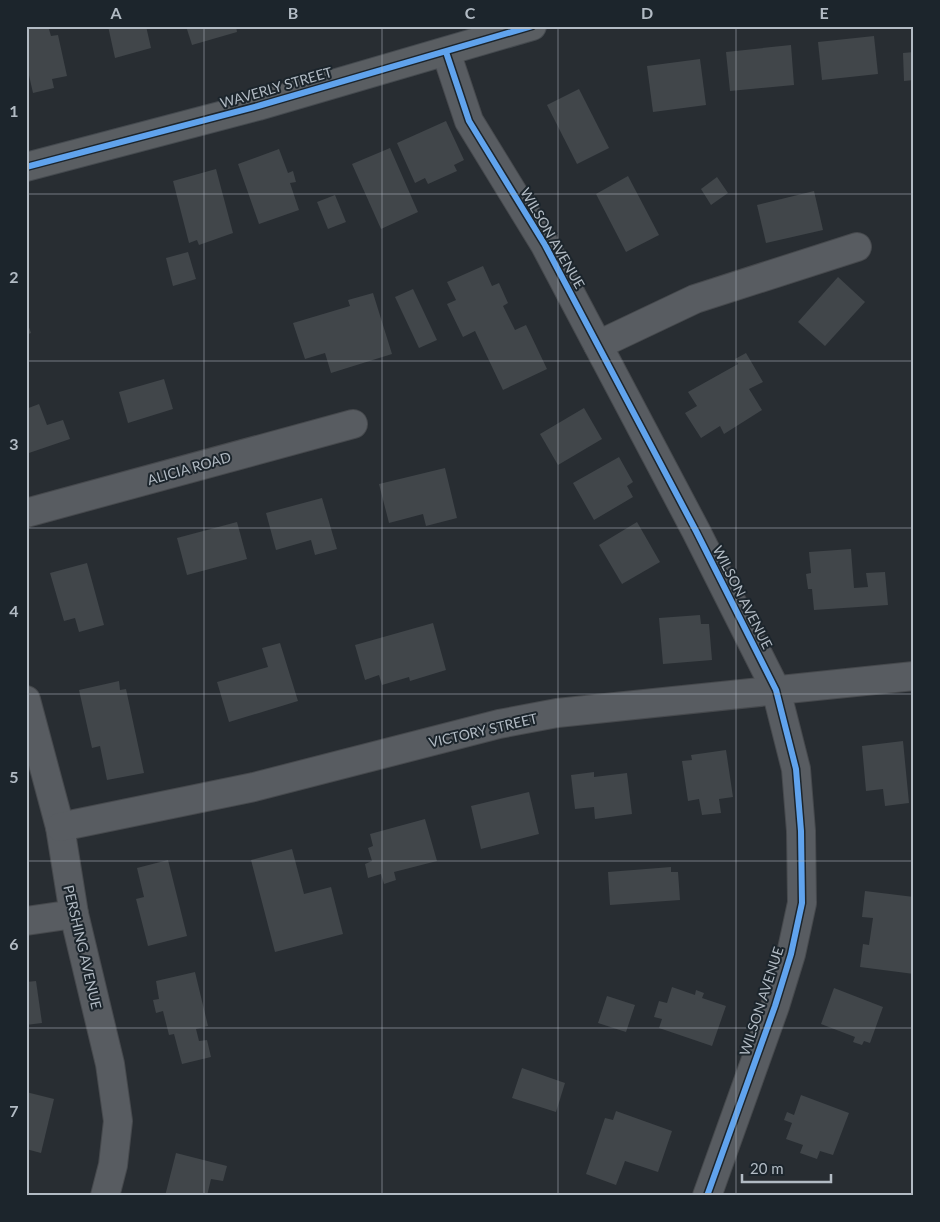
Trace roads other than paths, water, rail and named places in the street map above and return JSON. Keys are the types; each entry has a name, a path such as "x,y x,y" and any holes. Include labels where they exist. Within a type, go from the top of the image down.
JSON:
{"main road":[{"name":"WAVERLY STREET","path":"26,167 258,106 532,26"}],"street":[{"name":"WILSON AVENUE","path":"446,52 469,121 545,245 696,531 776,690 796,769 801,831 802,904 791,954 775,1006 707,1196"},
{"path":"598,345 695,299 857,247"},
{"name":"ALICIA ROAD","path":"26,513 353,424"},
{"name":"VICTORY STREET","path":"60,827 254,787 499,724 558,713 914,676"},
{"name":"PERSHING AVENUE","path":"26,700 60,827 74,914 110,1064 118,1121 113,1165 105,1196"},
{"path":"26,921 74,914"}]}
